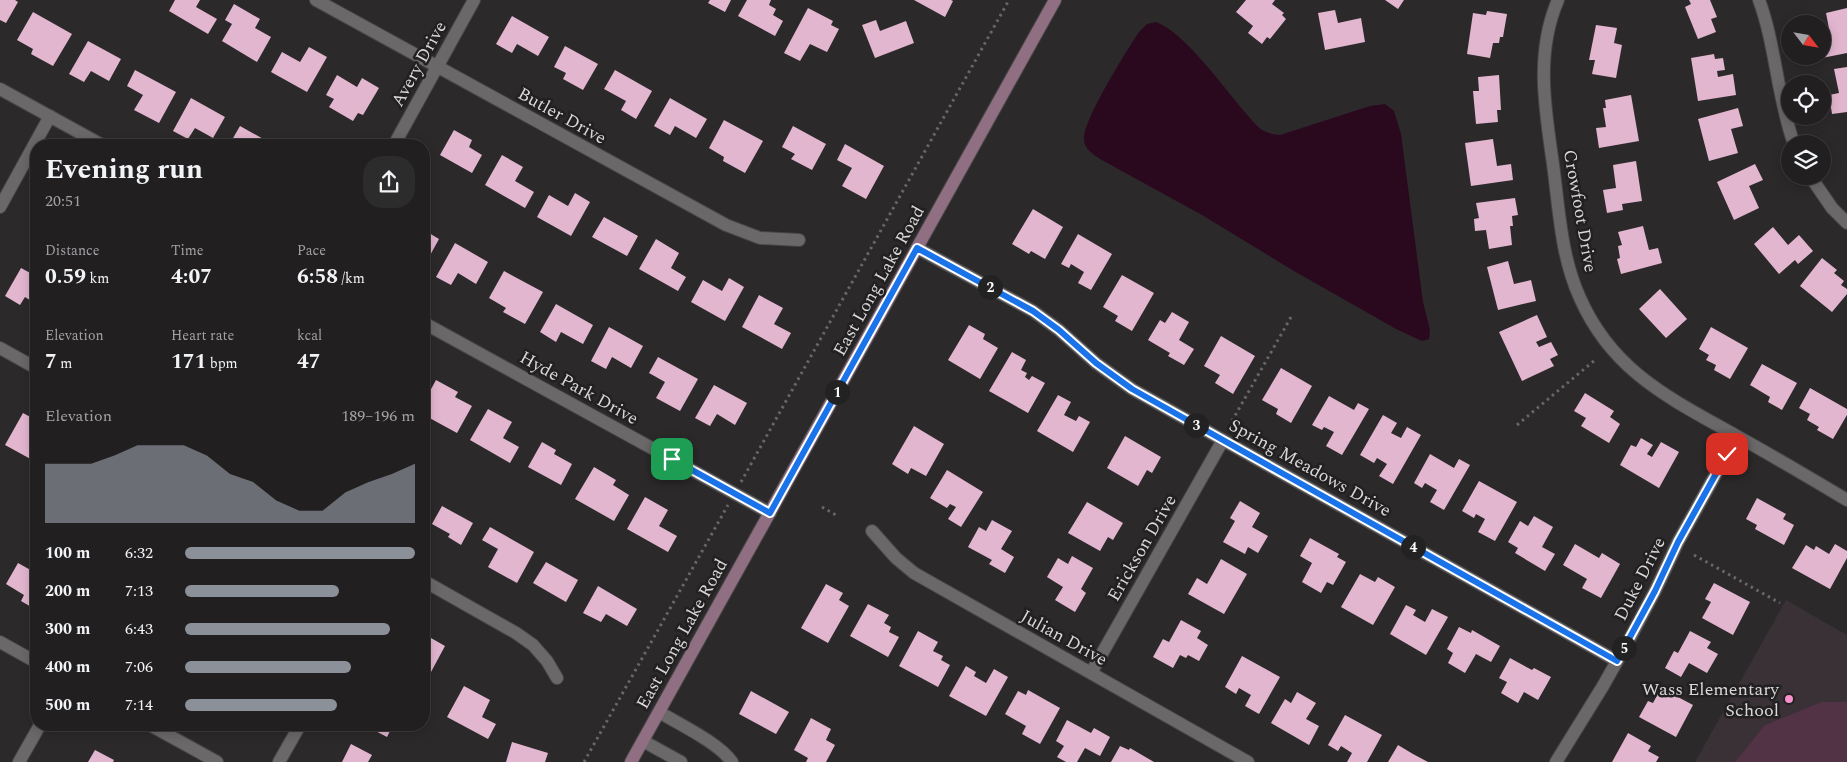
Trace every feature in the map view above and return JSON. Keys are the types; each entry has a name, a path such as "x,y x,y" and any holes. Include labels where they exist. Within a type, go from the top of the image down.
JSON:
{"main road":[{"name":"East Long Lake Road","path":"631,762 1055,0"}],"street":[{"name":"Butler Drive","path":"316,0 726,225 760,238 799,240"},
{"name":"Avery Drive","path":"397,139 474,0"},
{"name":"Crowfoot Drive","path":"1558,0 1549,27 1543,91 1565,245 1572,276 1580,297 1601,336 1626,365 1657,390 1847,500"},
{"path":"1759,0 1768,27 1784,110 1791,135"},
{"path":"0,89 91,139"},
{"path":"37,139 50,116"},
{"path":"0,207 30,152"},
{"path":"1816,185 1832,208 1847,223"},
{"name":"Spring Meadows Drive","path":"917,248 1033,311 1059,330 1113,376 1132,389 1617,661"},
{"name":"Hyde Park Drive","path":"430,326 770,513"},
{"path":"0,348 30,365"},
{"name":"Duke Drive","path":"1556,762 1617,661 1655,591 1678,542 1737,436"},
{"name":"Erickson Drive","path":"1090,673 1223,440"},
{"name":"Julian Drive","path":"872,531 896,558 914,573 1248,762"},
{"path":"430,584 533,645 557,678"},
{"path":"0,642 30,659"},
{"path":"659,712 720,750 732,762"},
{"path":"19,762 37,731"},
{"path":"161,731 217,762"},
{"path":"279,762 297,731"},
{"path":"643,741 681,762"}],"path":[{"path":"743,478 1009,0"},
{"path":"1232,421 1291,317"},
{"path":"1517,424 1594,360"},
{"path":"822,507 836,514"},
{"path":"584,762 726,508"},
{"path":"1694,555 1780,603"}],"shaded area":[{"path":"1156,22 1166,27 1189,46 1253,121 1262,130 1269,133 1280,135 1370,106 1385,104 1394,111 1401,134 1423,302 1430,330 1429,339 1422,341 1396,329 1294,271 1202,215 1100,159 1087,148 1084,139 1090,117 1107,85 1139,32 1147,24"},
{"name":"Wass Elementary School","path":"1786,600 1847,635 1847,762 1695,762"},
{"path":"1822,702 1847,702 1847,762 1735,762 1765,725"}],"building":[{"path":"0,0 15,0 18,2 6,23 0,20"},
{"path":"175,0 200,0 196,7 217,19 208,34 169,11"},
{"path":"710,0 731,0 725,12 708,3"},
{"path":"747,0 771,0 769,5 776,9 773,15 783,21 775,36 738,16"},
{"path":"914,0 951,0 953,1 945,17"},
{"path":"1246,0 1275,0 1272,4 1284,13 1282,15 1286,19 1270,39 1267,37 1262,44 1248,33 1253,26 1236,12"},
{"path":"1385,0 1404,0 1398,9"},
{"path":"1689,0 1710,0 1717,17 1711,19 1716,32 1698,39 1685,7 1691,4"},
{"path":"234,4 260,19 255,28 271,37 257,62 222,41 232,24 225,20"},
{"path":"808,8 833,21 831,25 839,29 827,52 810,44 800,61 784,53"},
{"path":"1847,8 1847,53 1831,56 1831,15 1826,15 1826,13"},
{"path":"1335,10 1338,23 1361,18 1365,42 1325,50 1318,13"},
{"path":"1487,11 1507,14 1503,37 1500,37 1499,43 1493,43 1490,58 1467,54 1473,13 1486,15"},
{"path":"33,12 72,34 53,66 31,54 33,49 17,40"},
{"path":"512,16 549,37 538,56 517,44 512,53 496,44"},
{"path":"876,20 880,31 906,21 914,43 875,58 862,25"},
{"path":"1596,25 1617,28 1614,43 1622,45 1616,78 1592,74 1595,60 1589,60"},
{"path":"88,41 121,59 109,81 91,71 84,82 69,74"},
{"path":"565,46 598,64 583,90 563,79 566,73 554,67"},
{"path":"309,47 327,57 307,92 271,72 282,52 300,62"},
{"path":"1714,54 1715,59 1723,58 1725,70 1717,71 1718,77 1733,74 1736,95 1698,101 1691,58"},
{"path":"1847,67 1847,112 1832,114 1831,95 1839,93 1834,69"},
{"path":"135,70 176,92 159,123 134,110 143,95 127,86"},
{"path":"615,70 652,91 636,119 621,110 626,101 604,89"},
{"path":"337,75 357,87 362,78 379,88 363,115 358,113 353,121 329,107 334,99 326,95"},
{"path":"1499,75 1501,110 1497,110 1498,122 1476,124 1473,91 1479,91 1478,77"},
{"path":"1631,95 1639,141 1599,148 1596,128 1606,127 1603,108 1606,108 1605,100"},
{"path":"191,98 225,117 213,138 195,128 188,139 173,131"},
{"path":"670,98 707,119 696,138 675,126 670,135 654,126"},
{"path":"1738,108 1743,126 1731,129 1738,153 1709,161 1698,119"},
{"path":"724,120 763,141 745,173 723,161 724,157 709,148"},
{"path":"240,126 263,139 232,139"},
{"path":"793,126 826,144 812,170 791,159 795,154 782,147"},
{"path":"454,130 472,140 469,147 482,155 472,173 440,155"},
{"path":"1493,139 1497,166 1511,164 1513,180 1471,186 1465,143"},
{"path":"845,144 884,166 866,199 842,186 852,168 837,160"},
{"path":"502,155 523,167 515,181 534,192 525,208 485,185"},
{"path":"1636,161 1642,201 1622,204 1623,210 1607,213 1603,190 1616,188 1613,165"},
{"path":"1755,164 1763,180 1749,186 1759,208 1734,220 1717,182"},
{"path":"575,193 590,202 571,236 537,217 549,195 568,206"},
{"path":"1515,198 1518,215 1512,216 1513,226 1510,226 1512,245 1489,249 1486,230 1475,231 1474,219 1479,218 1476,203"},
{"path":"1033,209 1063,227 1045,259 1031,251 1029,254 1012,244"},
{"path":"604,217 638,236 627,256 592,237"},
{"path":"1643,226 1649,250 1658,248 1662,263 1621,274 1617,259 1620,258 1618,246 1622,245 1618,232"},
{"path":"1773,227 1788,245 1799,235 1813,251 1798,264 1795,260 1779,274 1754,244"},
{"path":"430,234 439,239 430,255"},
{"path":"1078,234 1112,254 1091,290 1078,283 1084,272 1071,264 1069,268 1061,264"},
{"path":"656,239 679,253 671,268 686,277 678,291 639,269"},
{"path":"455,243 488,262 476,284 458,273 451,285 436,277"},
{"path":"1822,258 1837,270 1834,273 1844,281 1841,285 1847,289 1847,294 1832,312 1800,286"},
{"path":"1508,261 1514,284 1531,280 1536,301 1498,310 1487,267"},
{"path":"21,268 30,273 30,300 25,297 20,305 5,296"},
{"path":"504,271 543,292 525,324 503,312 506,308 489,298"},
{"path":"1122,275 1154,293 1132,331 1115,321 1118,316 1103,307"},
{"path":"729,278 744,287 725,321 691,302 703,280 722,291"},
{"path":"1660,289 1687,319 1666,338 1639,309"},
{"path":"759,295 783,308 774,324 791,333 782,349 742,327"},
{"path":"556,304 593,325 583,344 561,332 556,342 540,332"},
{"path":"1172,312 1189,322 1179,340 1194,349 1184,365 1168,356 1170,353 1148,340 1160,320 1165,323"},
{"path":"1537,315 1547,337 1536,342 1539,347 1551,342 1558,355 1550,359 1554,366 1522,381 1499,332"},
{"path":"969,325 985,334 983,339 998,348 980,379 948,360"},
{"path":"609,327 643,346 631,368 612,357 606,369 591,361"},
{"path":"1711,327 1748,348 1730,379 1714,370 1716,365 1706,360 1709,355 1699,349"},
{"path":"1221,336 1255,356 1233,394 1215,383 1220,375 1204,366"},
{"path":"1012,352 1026,360 1021,370 1027,373 1025,377 1029,380 1032,376 1045,383 1028,413 989,391"},
{"path":"658,357 698,379 680,411 656,398 665,382 649,373"},
{"path":"1762,364 1797,383 1782,410 1768,402 1770,397 1750,385"},
{"path":"1281,368 1312,386 1291,423 1276,414 1278,409 1262,400"},
{"path":"436,380 458,392 455,397 472,406 457,433 430,418 430,391"},
{"path":"714,385 747,403 735,425 717,414 710,426 695,418"},
{"path":"1810,388 1847,409 1847,415 1833,439 1817,430 1819,427 1807,420 1810,414 1799,408"},
{"path":"1585,393 1614,411 1610,417 1620,424 1609,443 1581,426 1586,418 1574,411"},
{"path":"1058,395 1071,402 1064,415 1076,421 1079,416 1090,422 1073,452 1037,431"},
{"path":"1329,396 1354,410 1358,403 1369,409 1342,455 1326,446 1334,432 1324,427 1322,430 1312,425"},
{"path":"488,409 512,422 503,438 519,447 510,463 470,440"},
{"path":"23,413 30,417 30,459 5,445"},
{"path":"1383,415 1397,423 1391,433 1401,438 1407,427 1421,435 1393,484 1379,476 1387,464 1377,458 1374,463 1360,455"},
{"path":"914,426 944,444 926,476 911,468 908,474 892,464"},
{"path":"1125,436 1161,457 1152,473 1147,470 1138,486 1107,468"},
{"path":"1641,438 1653,445 1647,454 1652,457 1661,442 1679,452 1659,488 1620,465 1631,445 1636,447"},
{"path":"542,442 556,450 554,454 572,464 561,485 528,467"},
{"path":"1430,454 1454,468 1459,459 1470,465 1444,510 1430,502 1437,490 1425,483 1422,488 1414,483"},
{"path":"594,467 616,480 613,485 629,495 614,521 575,499"},
{"path":"947,470 983,492 961,527 948,519 956,507 950,504 947,508 930,498"},
{"path":"1479,481 1517,502 1495,541 1478,532 1485,519 1476,514 1474,518 1462,511"},
{"path":"645,497 668,510 659,526 677,536 668,552 627,529"},
{"path":"1757,498 1786,514 1783,519 1794,525 1784,545 1755,529 1757,525 1746,519"},
{"path":"1240,501 1260,513 1252,527 1268,536 1258,553 1248,547 1245,554 1223,542 1235,521 1230,518"},
{"path":"1087,502 1123,523 1113,540 1108,537 1100,551 1068,533"},
{"path":"442,506 473,523 461,545 448,537 450,534 432,524"},
{"path":"1534,516 1553,527 1542,547 1555,554 1545,571 1515,553 1518,548 1508,542 1520,521 1528,526"},
{"path":"992,520 1012,531 1001,549 1014,557 1005,573 989,564 992,560 968,547 979,527 986,531"},
{"path":"490,527 534,552 517,583 488,567 498,549 482,540"},
{"path":"1310,538 1339,554 1337,557 1346,562 1333,585 1327,582 1321,593 1302,582 1312,563 1300,556"},
{"path":"1575,544 1599,558 1602,553 1620,564 1601,598 1582,588 1587,579 1563,565"},
{"path":"1835,544 1847,551 1847,558 1830,589 1792,568 1806,545 1814,550 1816,546 1829,554"},
{"path":"1072,556 1093,568 1081,589 1086,593 1075,612 1055,600 1063,587 1047,577 1058,558 1068,564"},
{"path":"1221,559 1247,574 1224,614 1188,594 1197,578 1207,584"},
{"path":"546,562 578,580 566,602 533,583"},
{"path":"18,563 30,570 30,606 21,601 24,595 6,584"},
{"path":"1360,574 1375,582 1378,577 1395,587 1373,625 1341,607"},
{"path":"1714,583 1750,602 1733,635 1702,618 1711,602 1705,599"},
{"path":"826,584 843,593 839,600 849,606 828,643 801,628"},
{"path":"598,586 637,609 627,626 606,614 601,622 583,613"},
{"path":"868,604 889,615 884,623 891,627 889,632 899,637 888,657 850,636"},
{"path":"1406,605 1416,610 1413,615 1425,622 1432,609 1448,617 1426,655 1390,634"},
{"path":"1181,620 1201,631 1197,638 1208,645 1199,661 1188,655 1186,658 1180,655 1173,668 1153,657 1163,639 1169,642"},
{"path":"1459,627 1471,633 1472,630 1500,646 1491,662 1476,654 1465,673 1448,663 1453,653 1447,649"},
{"path":"918,631 938,642 933,651 943,656 941,660 950,665 938,687 899,666"},
{"path":"1690,631 1711,642 1707,648 1718,654 1707,673 1689,663 1681,677 1665,668 1674,651 1678,653"},
{"path":"430,637 445,646 430,674"},
{"path":"1242,656 1280,677 1259,714 1245,706 1251,695 1239,688 1236,694 1225,687"},
{"path":"1510,658 1532,670 1534,668 1551,677 1538,700 1524,692 1518,703 1501,693 1507,682 1499,678"},
{"path":"966,666 976,672 974,676 986,683 994,669 1008,677 986,716 949,696"},
{"path":"464,686 490,700 482,717 496,724 488,739 447,717"},
{"path":"1661,688 1693,705 1676,737 1639,717 1648,701 1653,703"},
{"path":"1028,690 1060,708 1040,744 1022,734 1026,726 1005,714 1018,691 1026,695"},
{"path":"751,691 789,712 776,734 739,714"},
{"path":"1297,692 1316,703 1306,719 1319,726 1309,745 1271,723 1285,699 1291,703"},
{"path":"1345,715 1382,735 1367,762 1347,762 1352,753 1341,746 1338,751 1328,745"},
{"path":"811,718 831,729 826,740 835,745 826,762 806,762 808,758 794,750"},
{"path":"1067,720 1091,733 1094,728 1110,737 1100,756 1085,748 1077,762 1066,762 1057,757 1064,746 1056,741"},
{"path":"376,731 390,731 387,737"},
{"path":"1628,733 1651,746 1648,751 1659,757 1656,762 1612,762"},
{"path":"512,742 548,753 545,762 506,762"},
{"path":"351,744 372,755 368,762 342,762"},
{"path":"1398,745 1413,754 1428,762 1388,762"},
{"path":"1120,746 1129,750 1130,748 1154,762 1111,762"},
{"path":"95,750 114,760 113,762 88,762"}],"place":[{"name":"Wass Elementary School","path":"1789,699"}],"route":[{"path":"672,459 770,513 917,248 1033,311 1059,330 1096,363 1132,389 1617,661 1655,591 1678,542 1727,454"}]}
